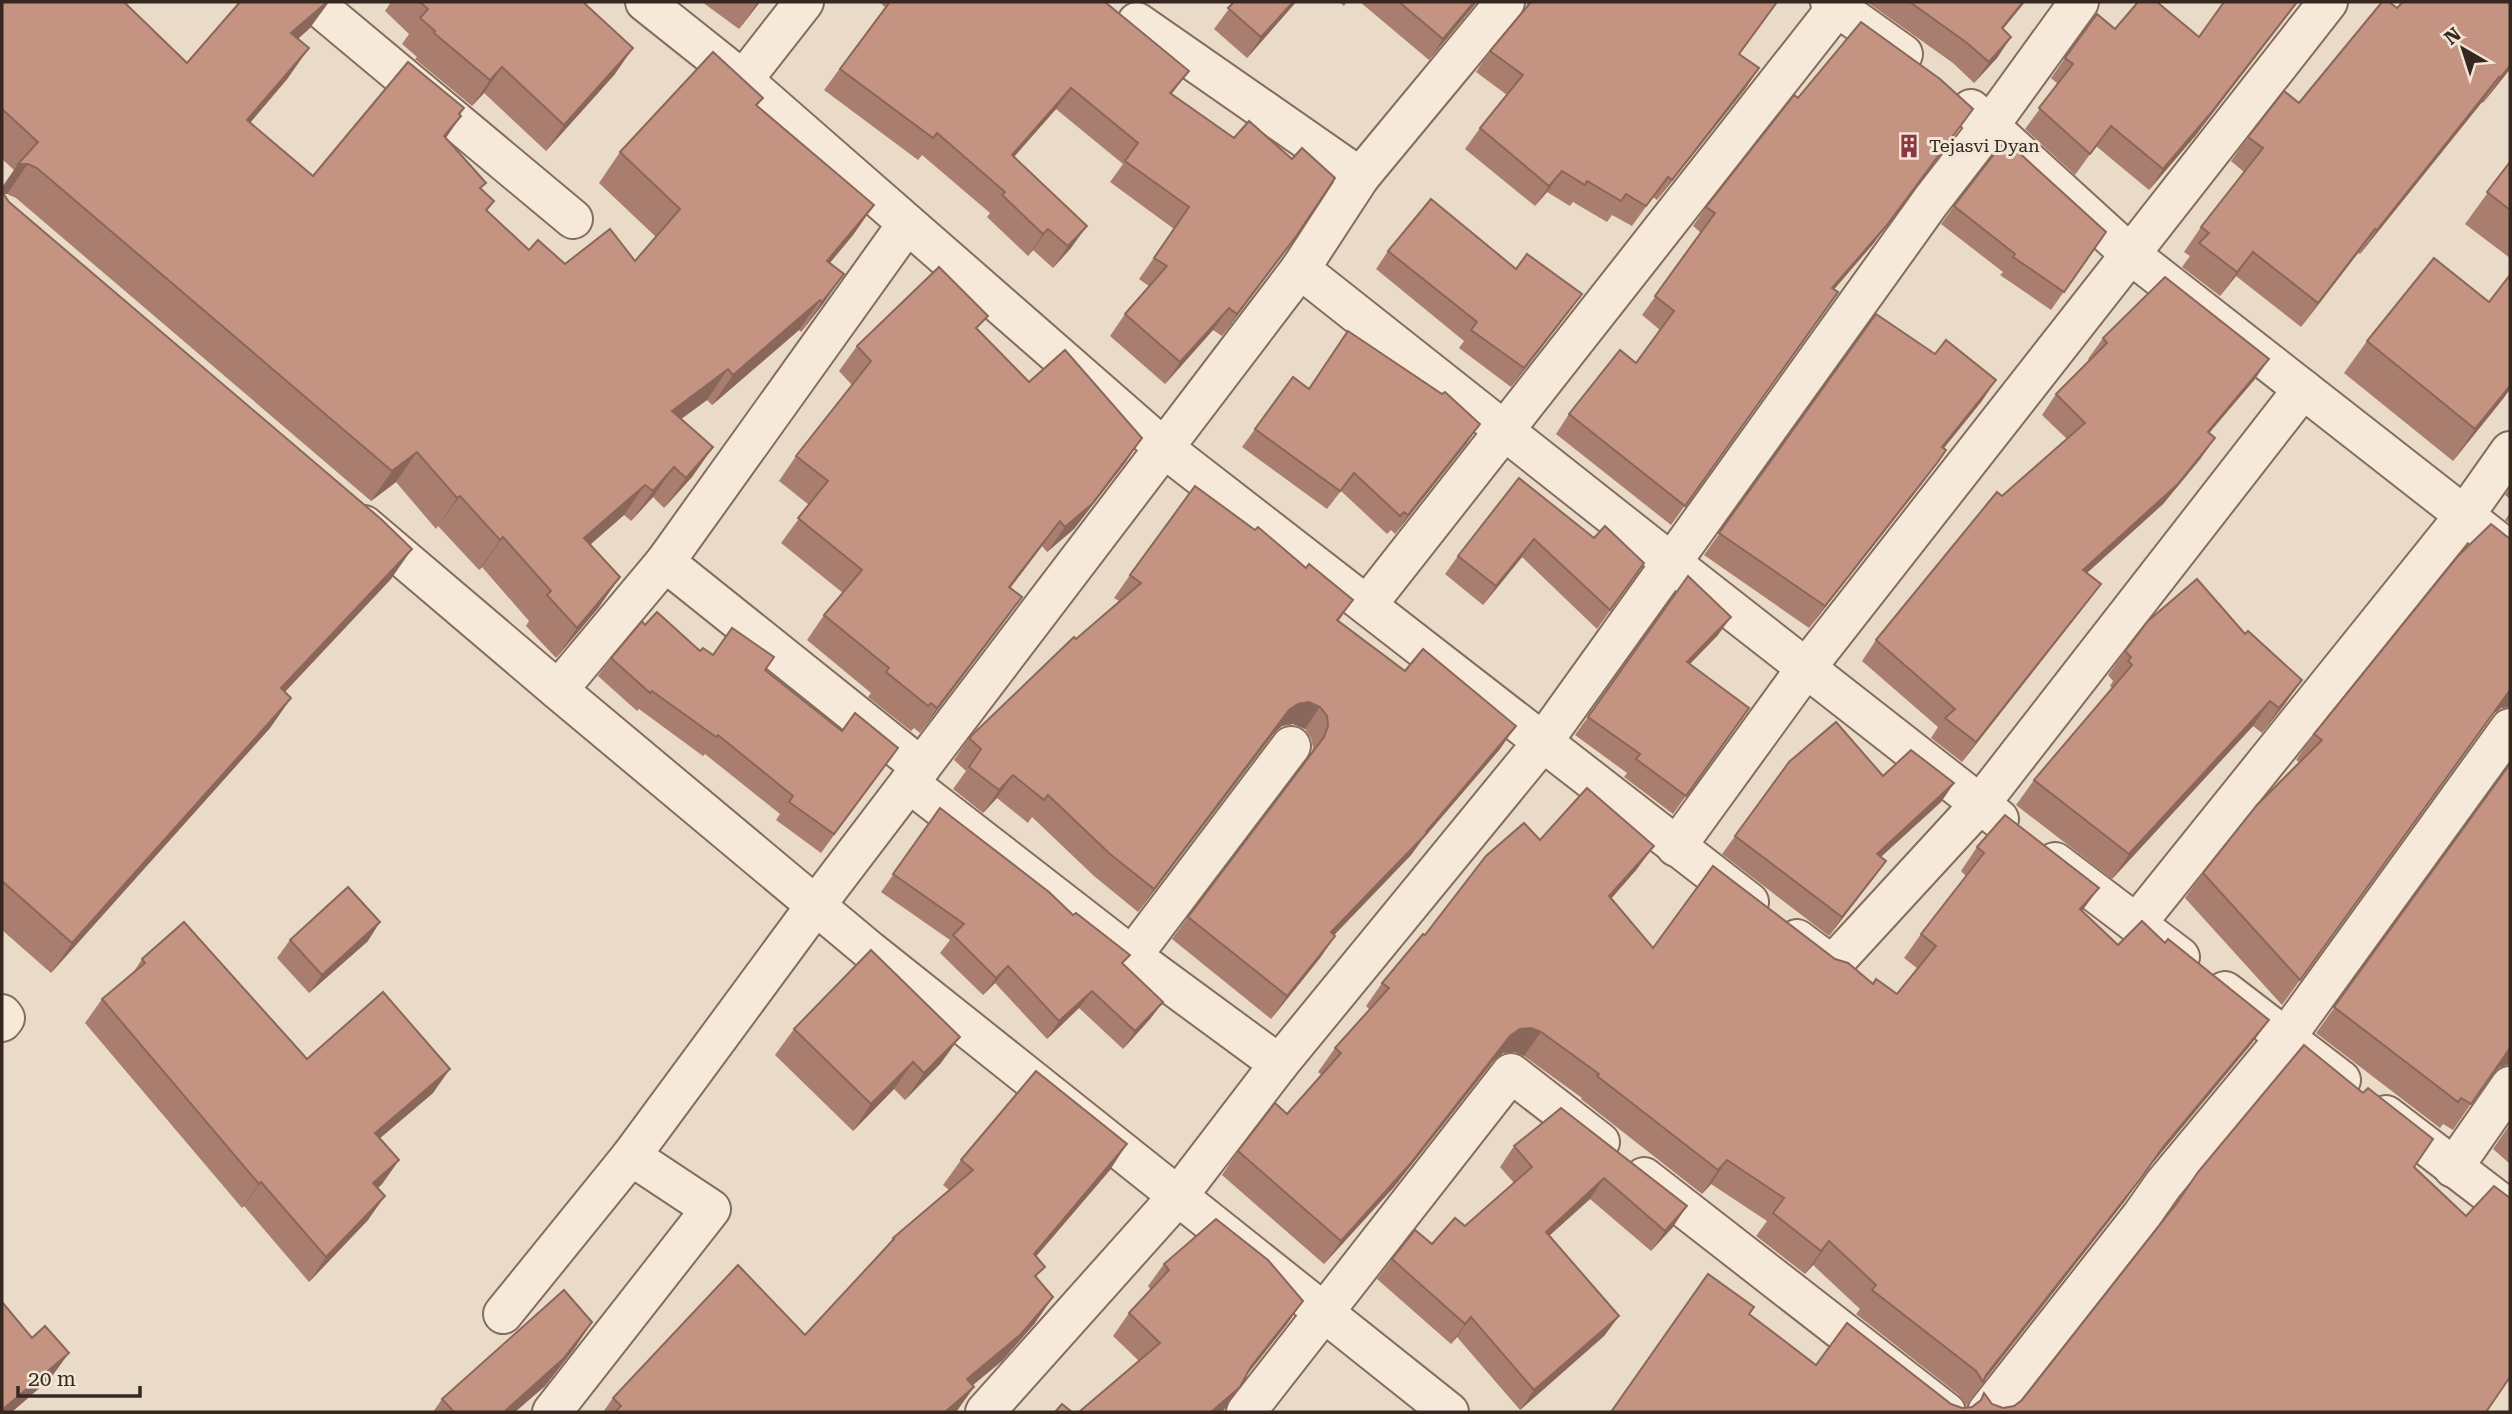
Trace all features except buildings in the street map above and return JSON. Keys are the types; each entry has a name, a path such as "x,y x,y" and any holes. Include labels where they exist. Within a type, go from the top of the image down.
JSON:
{"street":[{"path":"313,2 573,219"},
{"path":"645,2 743,80 1164,448 1676,847 1832,965 1980,804 2303,389"},
{"path":"743,80 804,2"},
{"path":"503,1314 631,1156 816,905 1300,269 1360,177 1505,2"},
{"path":"985,1412 1178,1196 1279,1064 1542,743 1923,212 2079,2"},
{"path":"1676,847 1806,668 2328,2"},
{"path":"1367,605 1836,3 1940,81 2130,254 2510,551"},
{"path":"1133,9 1360,177"},
{"path":"558,690 665,562 907,224"},
{"path":"1300,269 1980,804 2510,1210"},
{"path":"2136,924 2464,516 2510,451"},
{"path":"338,502 816,905 1448,1412"},
{"path":"665,562 1132,956 1279,1064"},
{"path":"1987,1412 2163,1185 2286,1037 2510,728"},
{"path":"1132,956 1291,746"},
{"path":"2,1014 5,1018 2,1022"},
{"path":"1246,1412 1511,1073 1946,1412"},
{"path":"2453,1168 2510,1086"},
{"path":"552,1412 711,1209 631,1156"}],"place":[{"name":"Tejasvi Dyan","path":"1909,146"}]}
